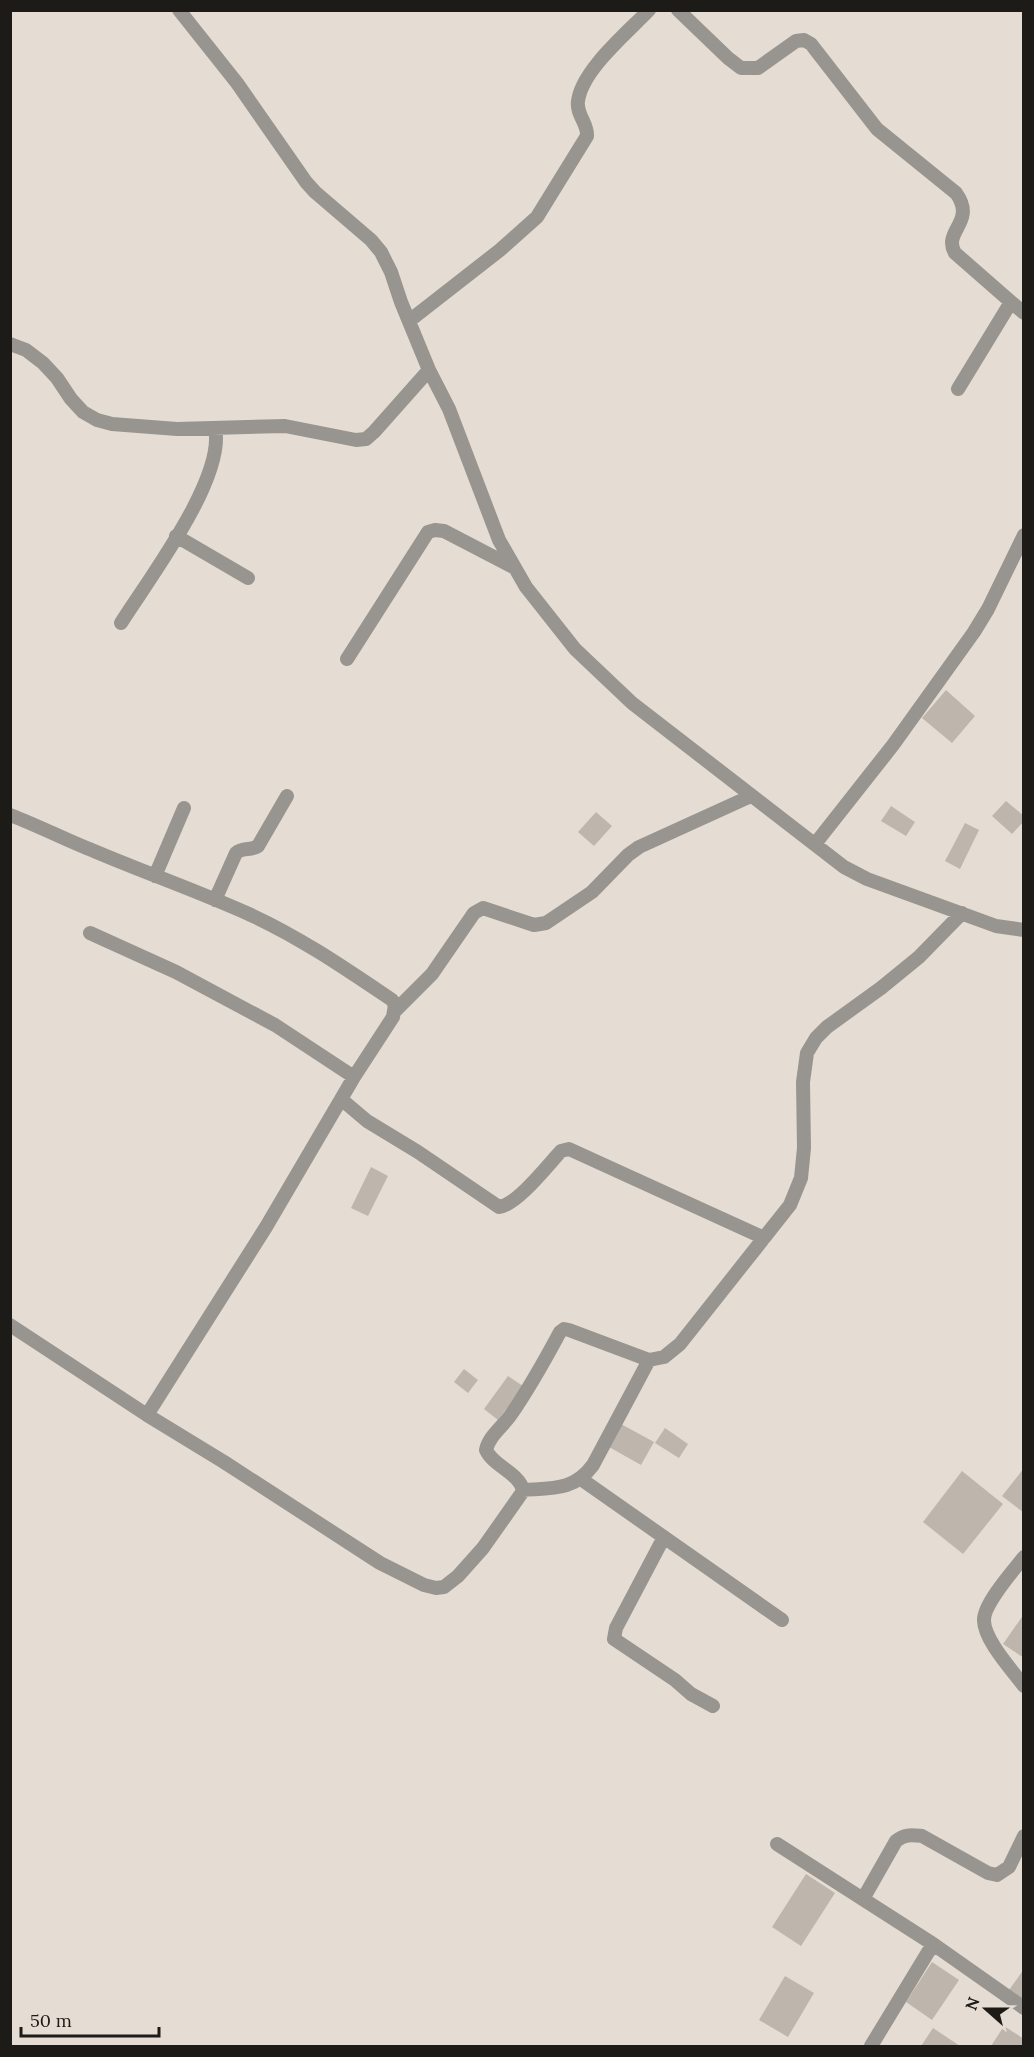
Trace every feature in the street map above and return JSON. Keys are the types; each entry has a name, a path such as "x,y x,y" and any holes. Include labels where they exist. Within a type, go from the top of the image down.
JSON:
{"street":[{"path":"179,10 237,83 310,187 371,240 381,252 392,272 429,370 449,409 499,540 526,587 575,649 632,703 854,873 996,926 1023,930"},
{"path":"409,321 537,217 587,136 588,132 579,117 577,103 586,80 600,61 649,10"},
{"path":"678,10 741,68 758,68 796,41 804,40 811,44 877,129 956,193 964,209 951,247 1023,314"},
{"path":"958,389 1011,302"},
{"path":"10,344 26,350 43,363 83,412 97,420 112,424 177,429 216,438 285,426 356,440 366,439 429,370"},
{"path":"121,623 198,502 207,479 216,438"},
{"path":"347,659 428,532 444,531 515,568"},
{"path":"815,844 893,745 974,632 988,609 1023,535"},
{"path":"176,536 248,578"},
{"path":"215,900 236,853 258,846 287,796"},
{"path":"147,1416 266,1227 395,1011 423,986 474,913 479,909 488,909 534,925 546,923 592,892 628,855 639,847 751,796"},
{"path":"155,876 184,808"},
{"path":"10,814 251,915 313,948 392,1000 395,1011"},
{"path":"523,1490 520,1483 489,1456 486,1450 488,1443 510,1416 544,1362 560,1332 564,1329 569,1330 649,1360 664,1357 680,1344 790,1205 801,1178 804,1148 803,1082 807,1053 816,1038 827,1027 919,957 962,914"},
{"path":"90,933 176,972 275,1025 354,1077"},
{"path":"341,1099 367,1121 418,1152 499,1207 507,1204 522,1192 561,1151 569,1149 764,1238"},
{"path":"10,1325 147,1416 224,1462 380,1563 424,1585 436,1588 444,1587 458,1576 483,1548 523,1490 565,1486 581,1479 593,1465 649,1360"},
{"path":"581,1479 782,1620"},
{"path":"664,1537 616,1628 614,1639 675,1680 691,1694 713,1706"},
{"path":"1023,1557 991,1602 984,1617 990,1641 1023,1686"},
{"path":"862,1899 896,1841 902,1837 911,1834 922,1836 988,1874 998,1875 1009,1867 1023,1836"},
{"path":"777,1844 933,1944 1023,2008"},
{"path":"871,2046 933,1944"}],"building":[{"path":"946,690 975,716 952,743 922,718"},
{"path":"1006,801 1024,816 1024,821 1012,834 992,816"},
{"path":"891,806 915,822 906,836 881,821"},
{"path":"596,812 612,826 594,846 578,832"},
{"path":"965,823 979,830 960,869 945,861"},
{"path":"371,1167 388,1176 368,1216 351,1208"},
{"path":"464,1369 478,1380 468,1393 454,1382"},
{"path":"508,1376 523,1386 498,1420 484,1409"},
{"path":"621,1424 654,1442 641,1465 609,1447"},
{"path":"665,1428 688,1444 679,1458 655,1443"},
{"path":"1024,1468 1024,1513 1002,1496"},
{"path":"962,1471 1003,1504 963,1554 923,1522"},
{"path":"1024,1614 1024,1658 1003,1644"},
{"path":"806,1874 835,1893 801,1946 772,1927"},
{"path":"932,1962 959,1980 932,2020 906,2002"},
{"path":"1024,1969 1024,2000 1009,1990"},
{"path":"785,1976 814,1993 788,2037 759,2020"},
{"path":"1004,2026 1024,2039 1024,2046 991,2046"},
{"path":"933,2028 960,2046 921,2046"}]}
